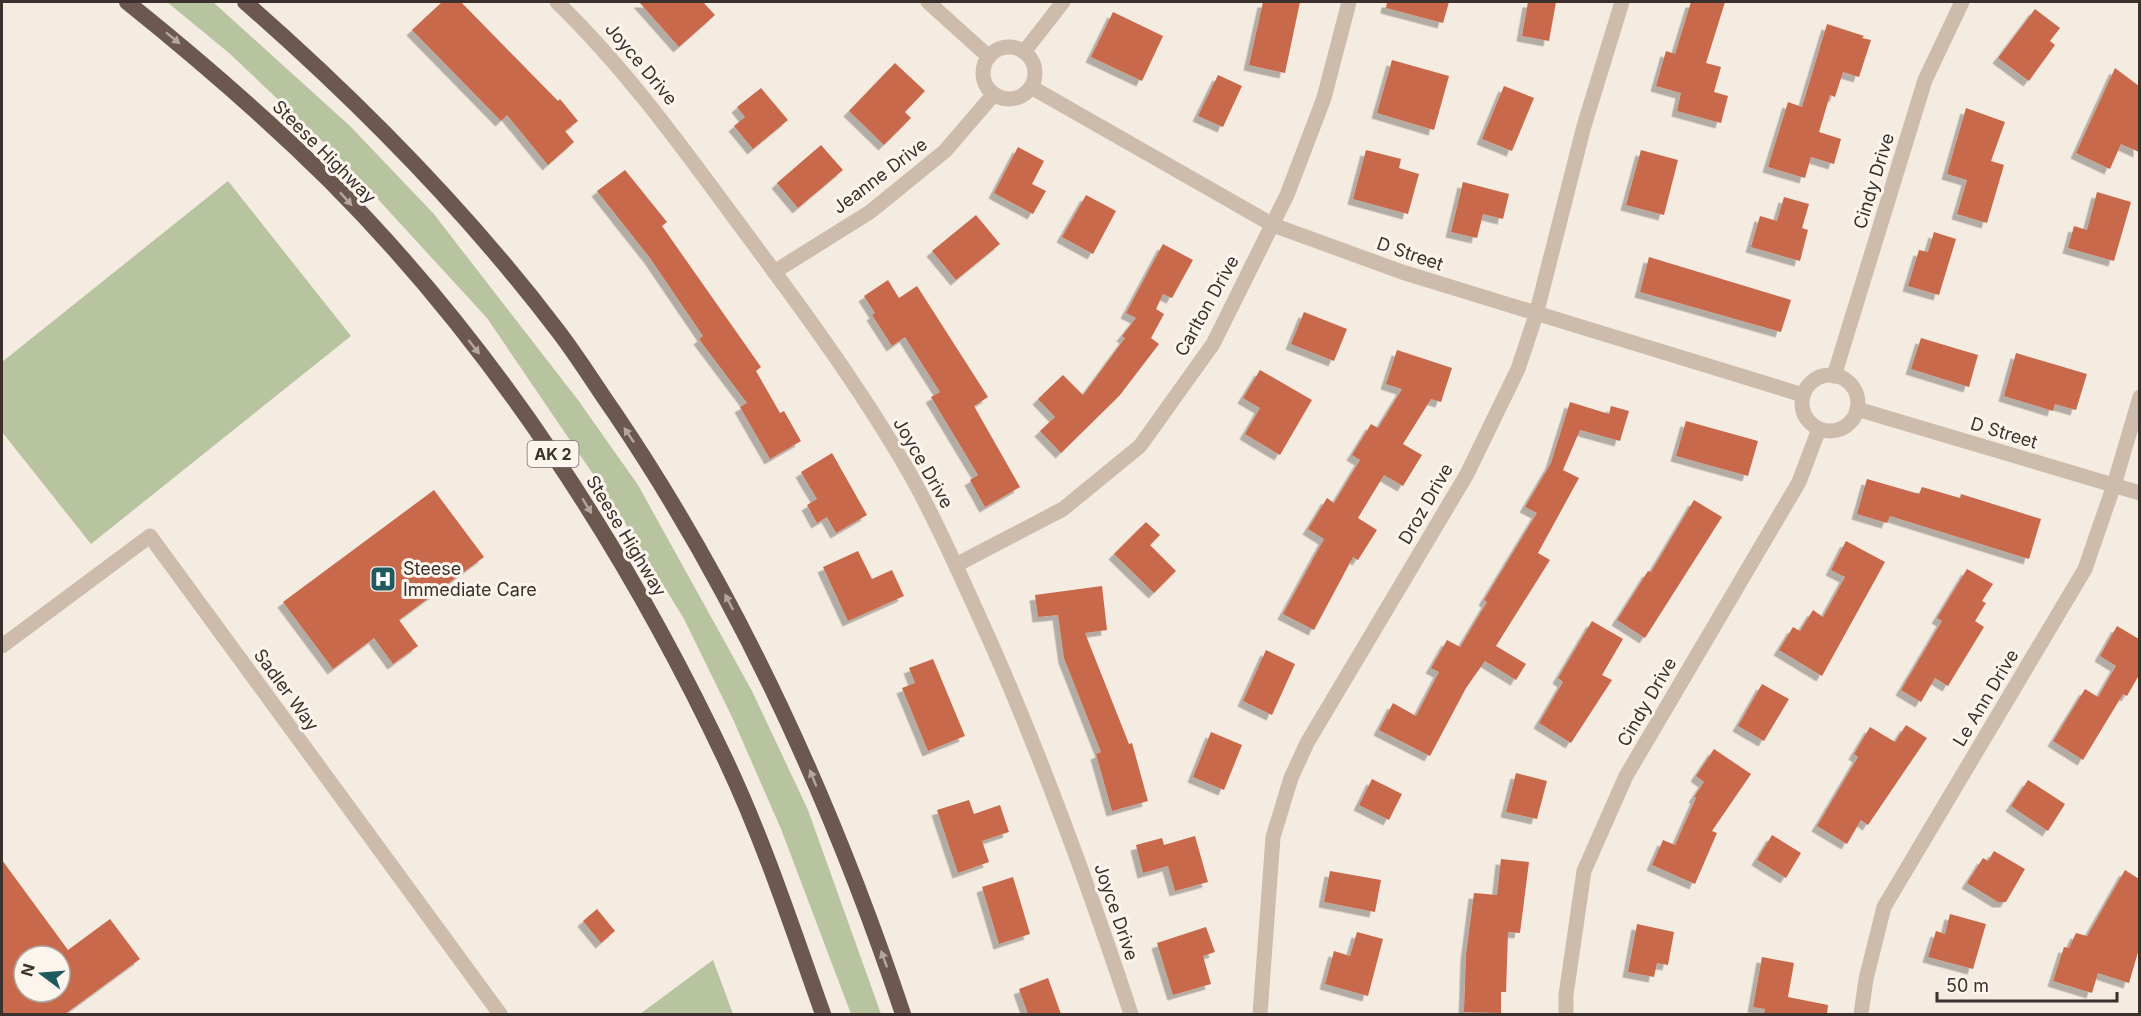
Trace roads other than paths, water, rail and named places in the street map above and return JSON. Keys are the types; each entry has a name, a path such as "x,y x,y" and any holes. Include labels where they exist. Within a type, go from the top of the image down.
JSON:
{"highway":[{"name":"Steese Highway","path":"127,2 209,67 330,182 439,302 533,425 582,498 646,608 727,764 775,875 823,1014"},
{"path":"245,2 384,130 501,261 560,333 654,472 718,579 789,718 847,859 903,1014"}],"street":[{"name":"Joyce Drive","path":"557,2 599,42 656,111 859,393 910,474 956,565 1018,701 1098,914 1131,1014"},
{"path":"927,2 989,57"},
{"path":"1024,52 1062,2"},
{"name":"Carlton Drive","path":"956,565 1063,509 1140,446 1213,344 1273,225 1324,98 1349,2"},
{"name":"Droz Drive","path":"1260,1014 1273,837 1291,778 1307,742 1467,474 1518,369 1536,315 1584,126 1622,2"},
{"name":"Cindy Drive","path":"1834,376 1925,80 1962,2"},
{"path":"1012,47 1024,52 1033,62 1035,70 1031,87 1018,98 1009,99 994,94 984,80 983,72 989,57 1004,48 1012,47"},
{"name":"D Street","path":"1031,87 1273,225 1402,272 1536,315 1803,395"},
{"name":"Jeanne Drive","path":"774,272 880,204 945,151 994,94"},
{"path":"1834,376 1843,378 1855,392 1857,410 1853,418 1838,430 1819,429 1806,419 1802,404 1803,395 1806,388 1818,378 1834,376"},
{"name":"Le Ann Drive","path":"1861,1014 1866,979 1884,907 2085,569 2114,485 2139,398"},
{"name":"D Street","path":"1857,410 2139,493"},
{"name":"Cindy Drive","path":"1566,1014 1566,995 1584,871 1626,776 1799,482 1819,429"},
{"name":"Sadler Way","path":"2,646 150,537 500,1014"}],"place":[{"name":"Steese Immediate Care","path":"383,579"}]}
